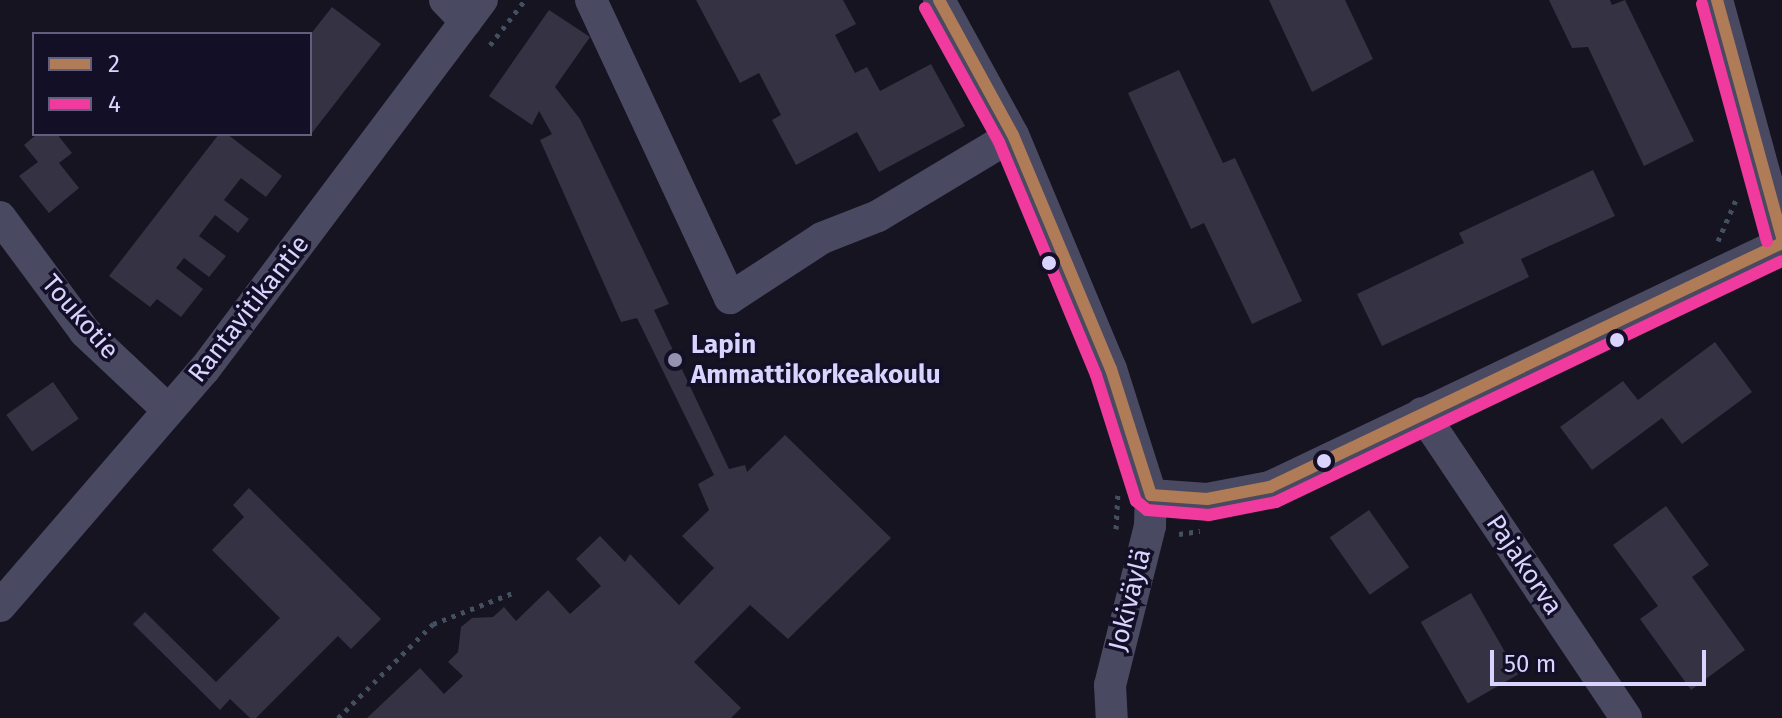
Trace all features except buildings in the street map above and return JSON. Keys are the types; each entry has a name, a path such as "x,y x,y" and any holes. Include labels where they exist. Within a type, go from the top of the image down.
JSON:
{"street":[{"path":"591,0 730,298 822,238 878,216 1013,135"},
{"name":"Jokiväylä","path":"939,0 1013,135 1111,369 1151,495 1150,526 1110,685 1112,718"},
{"path":"1151,495 1207,499 1247,494 1782,240 1717,0"},
{"name":"Rantavitikantie","path":"0,606 242,320 465,7"},
{"name":"Toukotie","path":"0,217 85,332 168,410"},
{"name":"Pajakorva","path":"1422,413 1626,718"}],"path":[{"path":"480,57 523,1"},
{"path":"1115,542 1118,486"},
{"path":"338,718 433,624 515,592"}],"transit line":[{"name":"2","path":"939,0 1013,135 1111,369 1151,495 1207,499 1270,487 1782,243"},
{"name":"2","path":"1717,0 1782,237"},
{"name":"4","path":"1702,4 1767,241"},
{"name":"4","path":"925,8 999,142 1096,375 1136,501 1147,510 1209,515 1276,502 1782,261"}],"place":[{"name":"Lapin Ammattikorkeakoulu","path":"675,360"}]}
